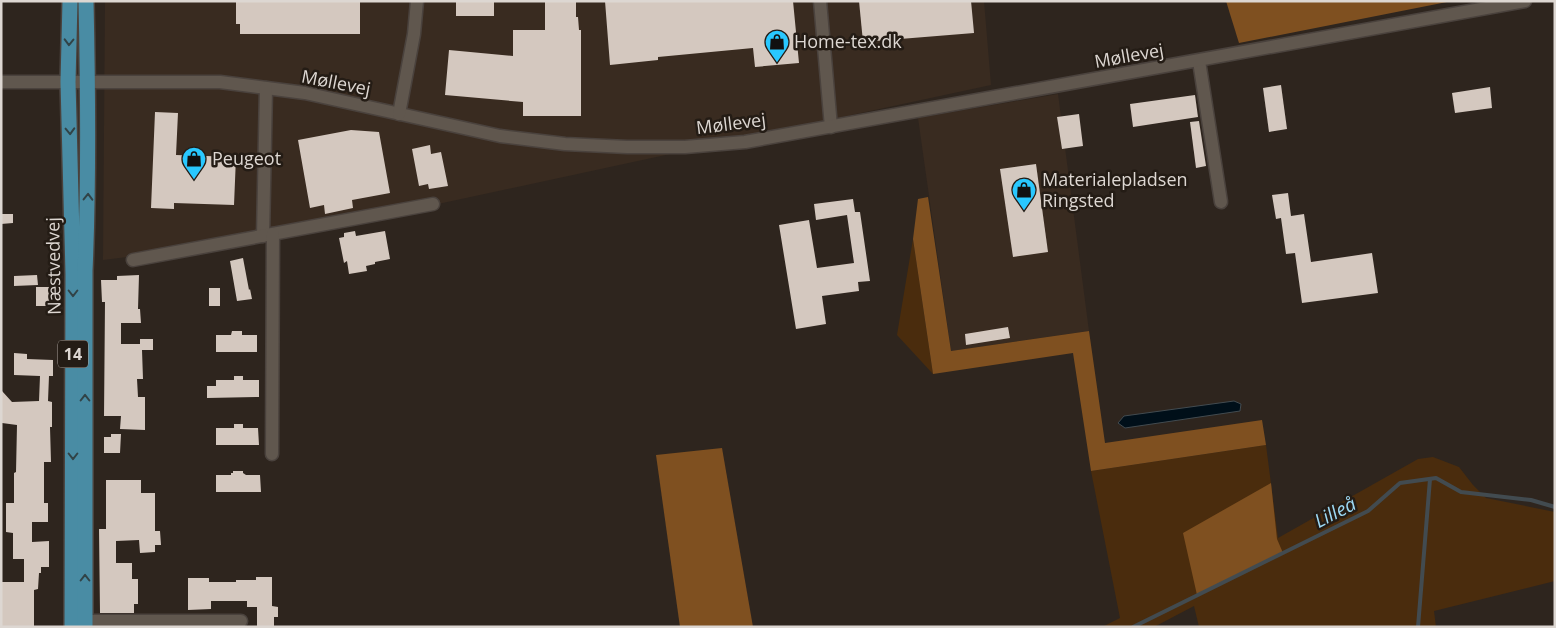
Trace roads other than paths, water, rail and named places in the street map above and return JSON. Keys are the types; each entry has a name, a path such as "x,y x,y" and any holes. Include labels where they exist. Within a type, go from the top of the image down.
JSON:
{"main road":[{"name":"Næstvedvej","path":"70,1 68,82 79,624"},
{"name":"Næstvedvej","path":"79,624 85,272 88,213 86,1"}],"street":[{"path":"399,114 414,34 417,1"},
{"path":"820,1 831,127"},
{"name":"Møllevej","path":"1,82 220,82 305,93 500,136 565,144 685,147 745,142 1525,1"},
{"path":"1199,61 1221,202"},
{"path":"266,88 272,454"},
{"path":"133,260 433,204"},
{"path":"79,624 241,622"}],"waterway":[{"name":"Lilleå","path":"1133,627 1368,511 1400,483 1436,478 1461,492 1531,500 1555,507"},
{"path":"1418,627 1430,479"}],"place":[{"name":"Home-tex.dk","path":"777,63"},
{"name":"Peugeot","path":"194,180"},
{"name":"Materialepladsen Ringsted","path":"1024,211"}]}
